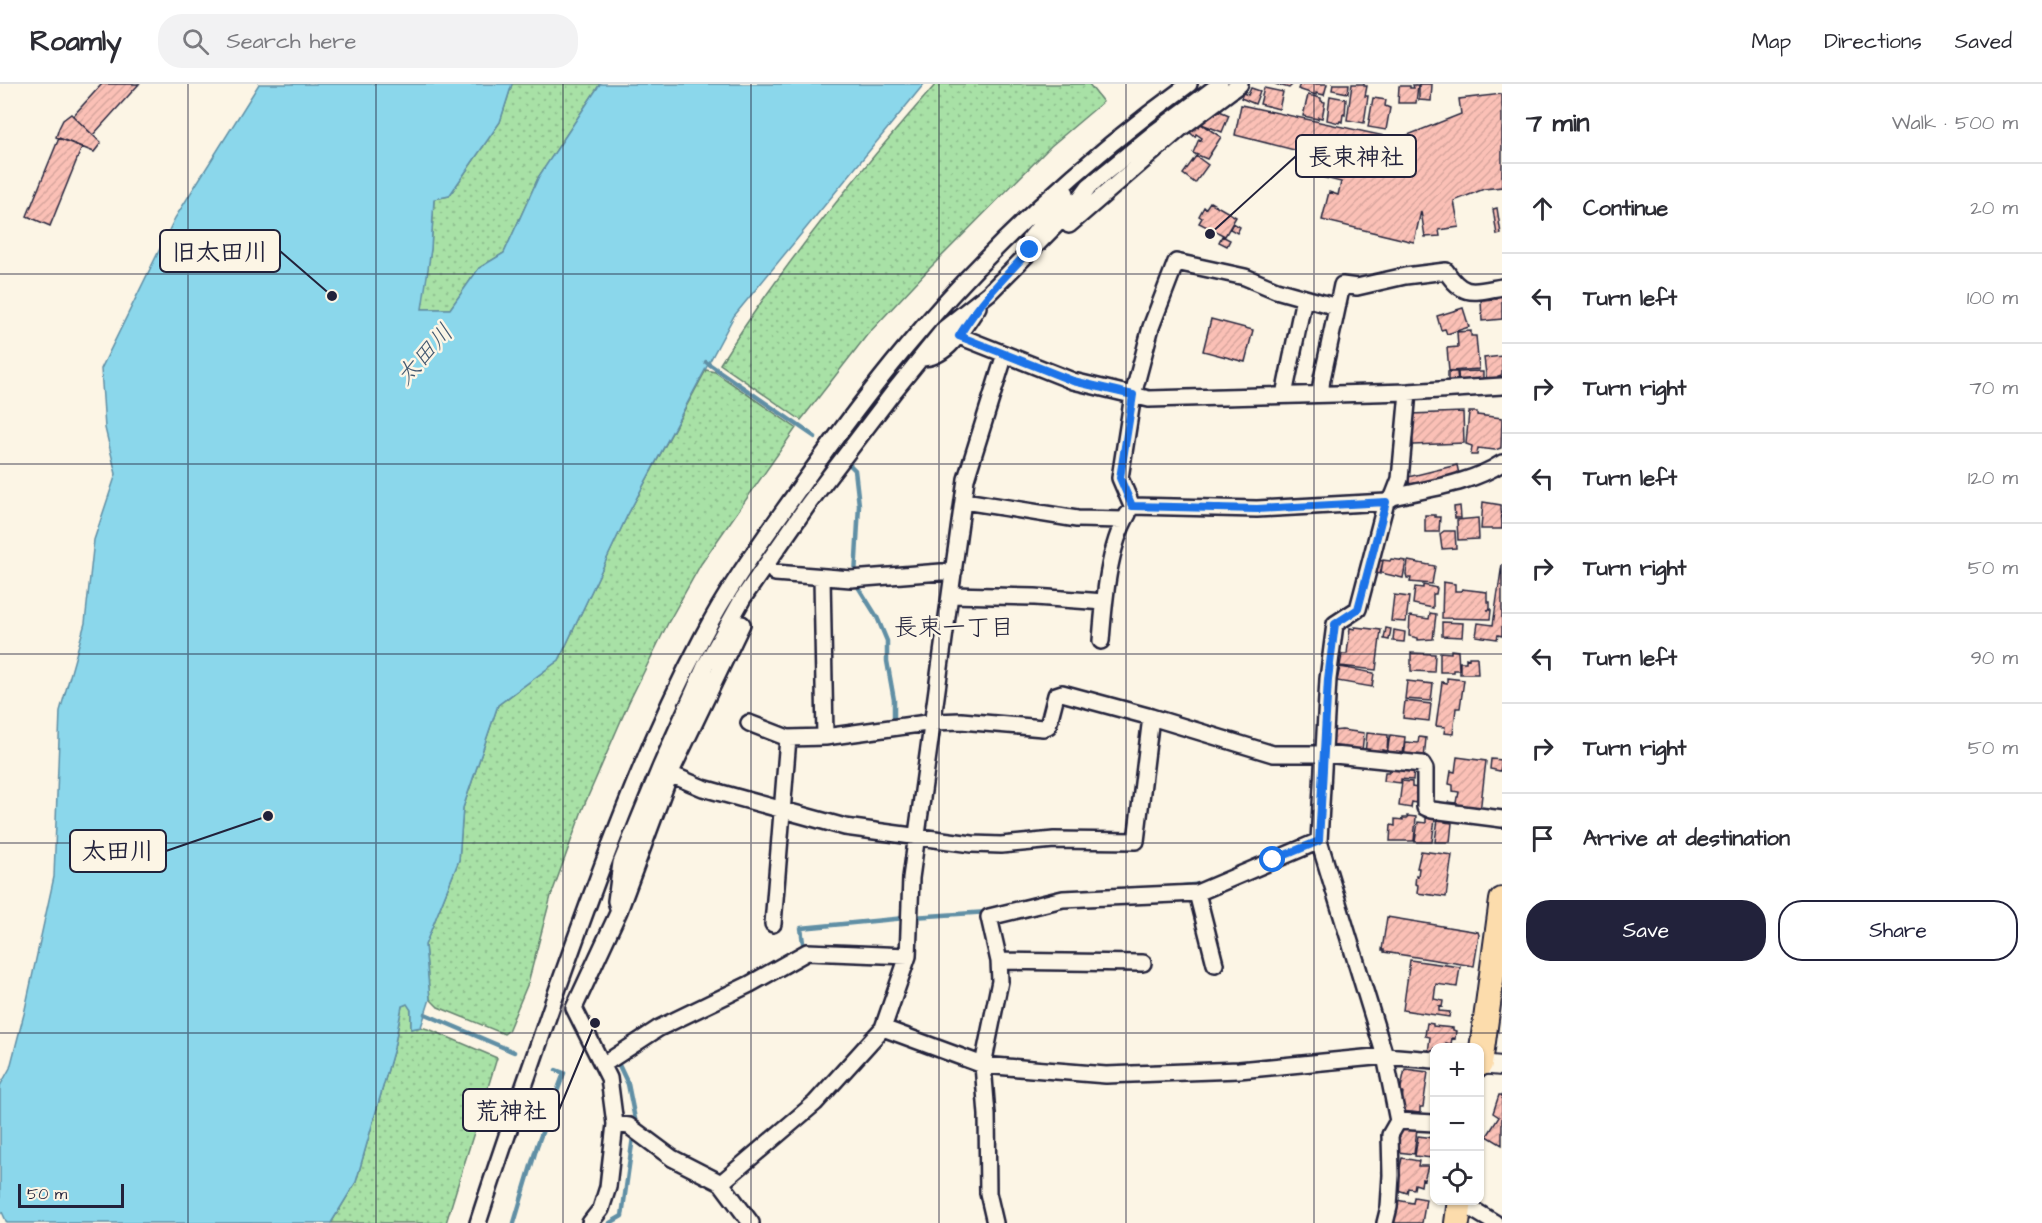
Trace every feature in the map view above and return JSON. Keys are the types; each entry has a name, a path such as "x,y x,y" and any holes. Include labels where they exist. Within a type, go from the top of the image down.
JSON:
{"highway":[{"path":"1482,1043 1502,900"}],"street":[{"path":"478,1223 597,879 654,738 702,637 750,557 832,442 903,350 973,272 1084,167 1143,117 1189,84"},
{"path":"619,911 616,901 621,863 706,664 743,598 802,512 945,328 989,293 1072,209 1089,186 1154,132 1220,84"},
{"path":"1051,242 1181,128 1240,84"},
{"path":"1089,186 1128,173 1154,132"},
{"path":"921,358 932,358 959,336 973,314 1084,167"},
{"path":"1132,506 1120,478 1133,395 1151,327 1176,262 1245,277 1276,290 1337,308"},
{"path":"1320,394 1342,285 1357,287 1405,276 1446,271 1462,290 1471,292 1502,287"},
{"path":"1284,395 1304,298"},
{"path":"959,336 1073,381 1149,399 1408,392 1502,386"},
{"path":"721,1183 815,1103 883,1028 908,956 911,878 966,479 1005,354"},
{"path":"1385,1223 1389,1207 1391,1175 1390,1134 1398,1121 1384,1056 1319,841 1328,679 1335,624 1358,609 1390,500 1400,478 1408,392"},
{"path":"1132,506 1257,509 1390,500 1465,480 1486,473 1502,463"},
{"path":"964,501 1077,519 1124,520"},
{"path":"1101,641 1104,602 1113,553 1124,520 1132,506"},
{"path":"776,573 851,579 954,572"},
{"path":"822,577 825,737"},
{"path":"951,595 1035,597 1104,602"},
{"path":"590,1223 601,1209 608,1187 615,1124 609,1078 574,1008 619,911 670,774 742,624"},
{"path":"749,723 788,738 825,737 934,722 961,721 1043,729 1048,726 1056,695 1062,693 1273,754 1325,754 1422,764 1425,769 1425,807 1502,819"},
{"path":"670,774 703,788 845,827 972,844 1001,845 1054,840 1136,841 1151,717"},
{"path":"773,924 788,738"},
{"path":"995,1223 988,1193 987,1115 983,1065 1000,981 999,961 989,917 1064,899 1197,893 1319,841"},
{"path":"1197,893 1215,964"},
{"path":"604,1064 659,1028 750,984 807,952 908,956"},
{"path":"999,961 1143,963"},
{"path":"883,1028 983,1065 1106,1075 1239,1070 1384,1056 1430,1060"},
{"path":"1484,1064 1502,1066"},
{"path":"1398,1121 1430,1123"},
{"path":"615,1124 629,1126 672,1158 721,1183 751,1223"},
{"path":"1459,1210 1472,1209 1495,1223"}],"green space":[{"path":"512,84 600,84 539,176 504,253 479,268 450,309 421,309 431,249 434,199 449,196 500,122"},
{"path":"936,84 1089,84 1103,102 1051,146 929,269 867,335 801,420 720,364 769,290 822,220"},
{"path":"706,370 715,372 796,428 701,564 668,623 629,702 583,808 551,896 528,983 508,1031 504,1034 438,1007 430,999 425,945 459,860 463,808 498,705 559,660 627,516"},
{"path":"407,1003 411,1010 411,1029 421,1027 431,1030 497,1058 446,1223 331,1223 356,1182 394,1048 402,1006"}],"water":[{"path":"259,84 512,84 500,122 449,196 434,199 431,249 422,309 450,309 479,268 504,253 539,176 600,84 924,84 734,316 627,516 559,660 498,705 463,808 459,860 425,945 430,999 421,1027 411,1029 411,1010 407,1004 402,1006 394,1048 356,1182 331,1223 7,1223 2,1212 0,1214 0,1086 10,1068 24,1014 54,877 60,711 85,623 94,540 116,474 105,428 101,369 175,218"}],"building":[{"path":"102,84 139,84 93,135 73,116"},
{"path":"1275,84 1293,84 1289,88"},
{"path":"1300,84 1327,84 1324,95 1316,93 1316,95 1298,89"},
{"path":"1333,84 1349,84 1348,93 1332,90"},
{"path":"1352,84 1367,86 1365,96 1368,96 1364,123 1347,120"},
{"path":"1419,84 1432,84 1431,101 1419,100"},
{"path":"1413,85 1418,85 1416,103 1398,103 1399,86 1414,88"},
{"path":"1251,88 1260,91 1255,104 1241,98 1243,93 1248,95"},
{"path":"1264,88 1283,92 1279,109 1260,104"},
{"path":"1502,94 1502,187 1484,189 1454,201 1459,227 1439,230 1440,236 1425,237 1421,211 1414,242 1322,220 1329,192 1338,195 1341,182 1313,175 1318,156 1235,135 1241,105 1398,139 1461,114 1459,99"},
{"path":"1308,95 1321,98 1321,101 1325,102 1322,118 1303,116"},
{"path":"1330,96 1346,99 1342,122 1327,120"},
{"path":"1373,98 1386,100 1385,106 1390,108 1386,130 1368,127"},
{"path":"1217,110 1229,115 1222,132 1199,123"},
{"path":"71,114 101,143 94,152 56,137 63,120"},
{"path":"1198,122 1221,137 1207,159 1193,153 1199,139 1202,138 1196,134 1195,137 1187,130"},
{"path":"59,138 82,147 50,226 27,216"},
{"path":"1196,156 1208,165 1195,183 1183,174"},
{"path":"1210,202 1236,217 1225,236 1199,223 1202,218 1199,216"},
{"path":"1497,208 1501,234 1497,235 1493,209"},
{"path":"1233,223 1240,227 1237,233 1230,229"},
{"path":"1222,236 1230,240 1227,246 1219,242"},
{"path":"1496,294 1502,294 1502,319 1482,321 1481,300 1497,299"},
{"path":"1463,308 1469,327 1447,334 1445,329 1441,330 1437,316"},
{"path":"1211,319 1253,330 1245,362 1203,351"},
{"path":"1471,331 1471,336 1476,336 1479,369 1449,371 1447,348 1458,347 1457,332"},
{"path":"1502,356 1502,375 1498,376 1498,381 1487,382 1484,358"},
{"path":"1448,372 1457,372 1458,385 1448,386"},
{"path":"1458,372 1483,372 1483,385 1459,387"},
{"path":"1463,412 1464,443 1413,445 1411,414"},
{"path":"1469,412 1502,418 1501,448 1495,450 1478,448 1477,455 1471,455 1472,446 1466,444"},
{"path":"1457,465 1460,479 1411,491 1408,477"},
{"path":"1483,502 1501,505 1502,529 1481,529"},
{"path":"1460,506 1461,518 1455,518 1454,507"},
{"path":"1425,515 1440,517 1439,532 1425,532"},
{"path":"1478,518 1479,539 1458,540 1457,520"},
{"path":"1444,531 1455,531 1456,548 1442,549 1440,534"},
{"path":"1391,559 1406,561 1403,578 1381,573 1383,560 1390,561"},
{"path":"1376,560 1383,561 1380,574 1373,572"},
{"path":"1408,561 1435,566 1432,584 1410,582 1411,578 1407,578 1406,574"},
{"path":"1502,564 1502,636 1498,635 1497,639 1476,636 1478,623 1493,625"},
{"path":"1443,582 1455,584 1455,591 1462,589 1487,592 1490,609 1487,610 1491,610 1490,619 1442,618"},
{"path":"1423,585 1437,588 1436,594 1433,594 1433,608 1413,604 1415,587 1423,588"},
{"path":"1394,595 1409,597 1406,622 1391,621"},
{"path":"1430,613 1436,614 1433,639 1418,640 1418,638 1409,636 1410,616 1429,619"},
{"path":"1442,622 1463,623 1462,637 1442,636"},
{"path":"1355,627 1381,630 1376,670 1340,666 1342,654 1347,654 1350,628 1355,629"},
{"path":"1386,628 1391,629 1389,640 1384,639"},
{"path":"1394,630 1405,632 1404,642 1393,641"},
{"path":"1451,650 1458,651 1459,670 1440,672 1440,652 1451,653"},
{"path":"1411,653 1435,654 1434,672 1411,671"},
{"path":"1469,657 1477,657 1478,674 1460,674 1460,662 1466,662 1466,658 1469,659"},
{"path":"1340,667 1374,673 1372,687 1337,681"},
{"path":"1447,678 1464,680 1460,708 1456,708 1453,734 1444,733 1445,727 1436,726 1442,682 1447,683"},
{"path":"1407,681 1433,684 1431,701 1405,699"},
{"path":"1405,701 1431,704 1429,721 1403,718"},
{"path":"1332,731 1364,733 1362,751 1330,748"},
{"path":"1367,733 1388,735 1387,751 1382,750 1382,755 1365,754"},
{"path":"1390,735 1405,737 1403,755 1387,754"},
{"path":"1419,737 1426,738 1424,759 1404,757 1406,742 1418,743"},
{"path":"1457,757 1486,761 1480,812 1447,808 1448,802 1456,803 1459,792 1453,791 1453,785 1449,784 1451,771 1455,772"},
{"path":"1491,759 1502,760 1500,771 1490,769"},
{"path":"1389,766 1414,769 1413,780 1401,779 1401,783 1384,781 1385,772 1389,772"},
{"path":"1402,781 1412,782 1412,787 1418,788 1416,803 1412,802 1411,808 1399,806"},
{"path":"1407,816 1416,817 1414,841 1390,841 1391,825 1395,826 1395,819 1403,820"},
{"path":"1426,818 1435,819 1432,842 1415,842 1418,822 1426,823"},
{"path":"1438,818 1452,823 1450,842 1435,842"},
{"path":"1421,851 1452,855 1446,897 1417,893 1418,885 1415,884"},
{"path":"1387,917 1478,932 1474,966 1384,952 1382,950"},
{"path":"1410,960 1460,967 1457,987 1436,984 1434,999 1443,1001 1442,1007 1439,1006 1439,1011 1450,1012 1449,1017 1403,1010"},
{"path":"1427,1023 1433,1026 1453,1028 1456,1031 1455,1039 1452,1038 1451,1043 1430,1043 1430,1053 1428,1053 1430,1037 1425,1036"},
{"path":"1405,1069 1428,1072 1420,1113 1401,1111 1403,1092 1400,1092"},
{"path":"1499,1095 1502,1095 1502,1145 1487,1136 1499,1117 1493,1113"},
{"path":"1403,1127 1417,1129 1414,1154 1398,1152 1400,1130 1402,1131"},
{"path":"1418,1136 1430,1138 1430,1158 1415,1156"},
{"path":"1402,1158 1419,1161 1418,1166 1428,1166 1421,1186 1415,1184 1414,1189 1408,1188 1407,1193 1398,1190 1399,1186 1396,1185 1397,1171 1399,1172"},
{"path":"1414,1197 1426,1199 1422,1223 1392,1223 1397,1200 1413,1203"}],"waterway":[{"path":"706,362 815,437"},
{"path":"850,465 855,470 859,505 855,576"},
{"path":"857,585 877,617 887,641 887,661 894,700 894,724"},
{"path":"1245,865 1278,851"},
{"path":"1183,886 1202,884"},
{"path":"913,917 988,912"},
{"path":"804,950 801,928 905,918"},
{"path":"425,1014 514,1052"},
{"path":"621,1060 618,1063 628,1084 636,1124"},
{"path":"514,1223 537,1146 564,1073 556,1070"},
{"path":"610,1223 622,1216 633,1137"}],"place":[{"name":"長束神社","path":"1210,234"},
{"name":"旧太田川","path":"332,296"},
{"name":"太田川","path":"268,816"},
{"name":"荒神社","path":"595,1023"}],"district":[{"name":"長束一丁目","path":"954,628"}],"route":[{"path":"1030,250 989,293 959,336 1073,381 1133,395 1120,478 1132,506 1257,509 1386,502 1358,609 1335,624 1328,679 1319,841 1273,860"}]}
